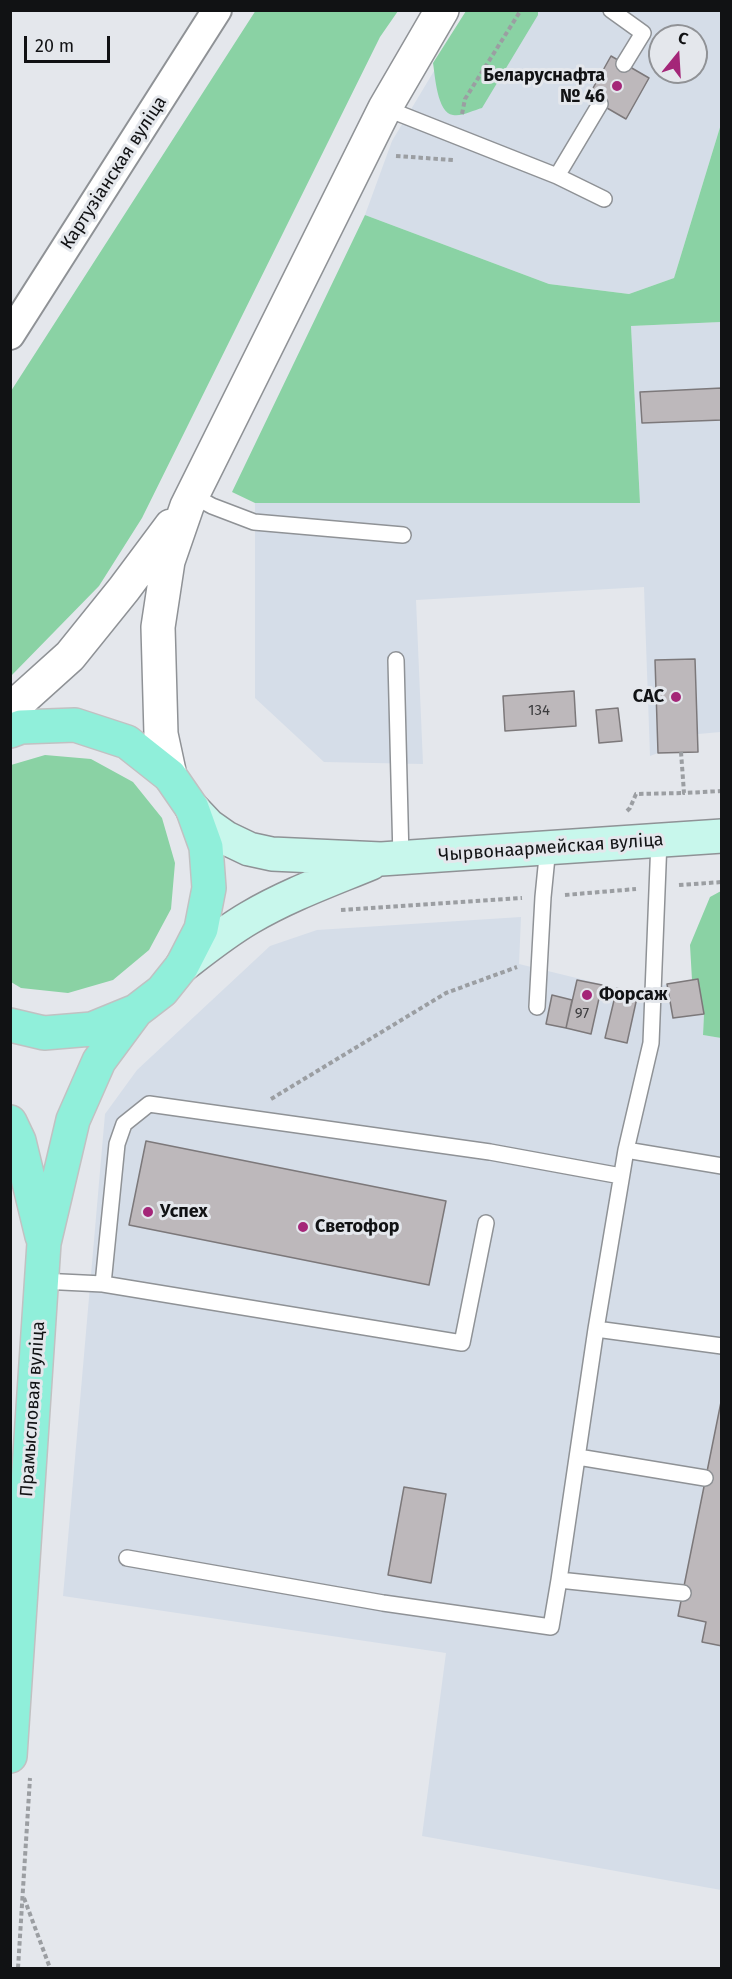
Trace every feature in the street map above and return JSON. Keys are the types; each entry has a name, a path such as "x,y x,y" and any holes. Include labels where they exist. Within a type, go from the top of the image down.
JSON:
{"main road":[{"path":"10,731 21,727 75,725 127,742 170,776 192,808 206,847 209,888 201,929 182,966 162,991 136,1011 92,1029 44,1033 10,1025"},
{"name":"Чырвонаармейская вуліца","path":"192,808 209,826 226,838 249,849 272,854 391,859 722,836"},
{"name":"Чырвонаармейская вуліца","path":"182,966 219,937 250,917 313,886 391,859"},
{"name":"Прамысловая вуліца","path":"10,1756 44,1243 73,1120 99,1061 136,1011"},
{"name":"Прамысловая вуліца","path":"10,1122 19,1141 44,1243"}],"street":[{"name":"Картузіанская вуліца","path":"10,335 217,10"},
{"path":"170,776 161,734 158,627 168,561 189,500 385,108 442,10"},
{"path":"10,710 70,656 124,590 189,500"}],"lane":[{"path":"611,10 643,33 624,64"},
{"path":"557,176 600,104"},
{"path":"385,108 557,176 604,199"},
{"path":"189,500 254,522 403,535"},
{"path":"391,859 396,660"},
{"path":"127,1558 383,1603 551,1627 621,1176 651,1043 659,840"},
{"path":"537,1007 548,847"},
{"path":"103,1284 117,1144 124,1124 149,1104 490,1152 621,1176"},
{"path":"626,1149 722,1166"},
{"path":"41,1281 103,1284 462,1343 486,1223"},
{"path":"596,1329 722,1346"},
{"path":"578,1457 705,1478"},
{"path":"559,1580 683,1593"}],"path":[{"path":"393,156 453,161 465,99 521,10"},
{"path":"681,752 684,793 722,791"},
{"path":"338,910 543,897 722,882"},
{"path":"243,1117 446,993 540,958"},
{"path":"23,1895 50,1968"}],"shaded area":[{"path":"470,11 721,11 721,124 674,278 629,294 549,284 365,215 392,141"},
{"path":"721,322 721,732 698,734 698,752 658,753 650,756 644,587 416,600 423,764 324,762 255,698 255,503 640,503 631,326"},
{"path":"521,917 519,964 638,993 667,984 673,1018 704,1014 703,1035 722,1038 721,1890 422,1836 446,1653 63,1596 105,1114 137,1070 270,946 317,930"}],"green space":[{"path":"256,10 398,11 380,37 142,518 99,586 11,676 11,391"},
{"path":"466,11 538,11 538,15 482,108 453,115 443,108 440,101 433,63"},
{"path":"721,124 721,322 631,326 640,503 255,503 232,492 365,215 549,284 629,294 674,278"},
{"path":"45,755 91,759 133,782 162,818 175,863 171,909 149,950 113,980 68,993 21,988 11,982 11,765"},
{"path":"721,891 721,1038 703,1035 704,1014 692,980 690,945 710,897"}],"building":[{"path":"611,56 648,77 626,119 588,97"},
{"path":"722,388 722,420 642,423 640,392"},
{"name":"САС","path":"695,659 698,752 658,753 655,660"},
{"path":"574,691 576,726 505,731 503,696"},
{"path":"618,708 622,741 599,743 596,710"},
{"path":"698,979 704,1014 673,1018 667,984"},
{"path":"577,980 602,985 591,1034 566,1028"},
{"path":"617,988 638,993 627,1043 605,1038"},
{"path":"552,995 572,1000 566,1028 546,1024"},
{"path":"146,1141 446,1201 429,1285 129,1225"},
{"path":"722,1397 722,1646 702,1642 706,1622 678,1616"},
{"path":"404,1487 446,1494 431,1583 388,1575"}],"place":[{"name":"Беларуснафта № 46","path":"617,86"},
{"name":"САС","path":"676,697"},
{"name":"Форсаж","path":"587,995"},
{"name":"Успех","path":"148,1212"},
{"name":"Светофор","path":"303,1227"}]}
